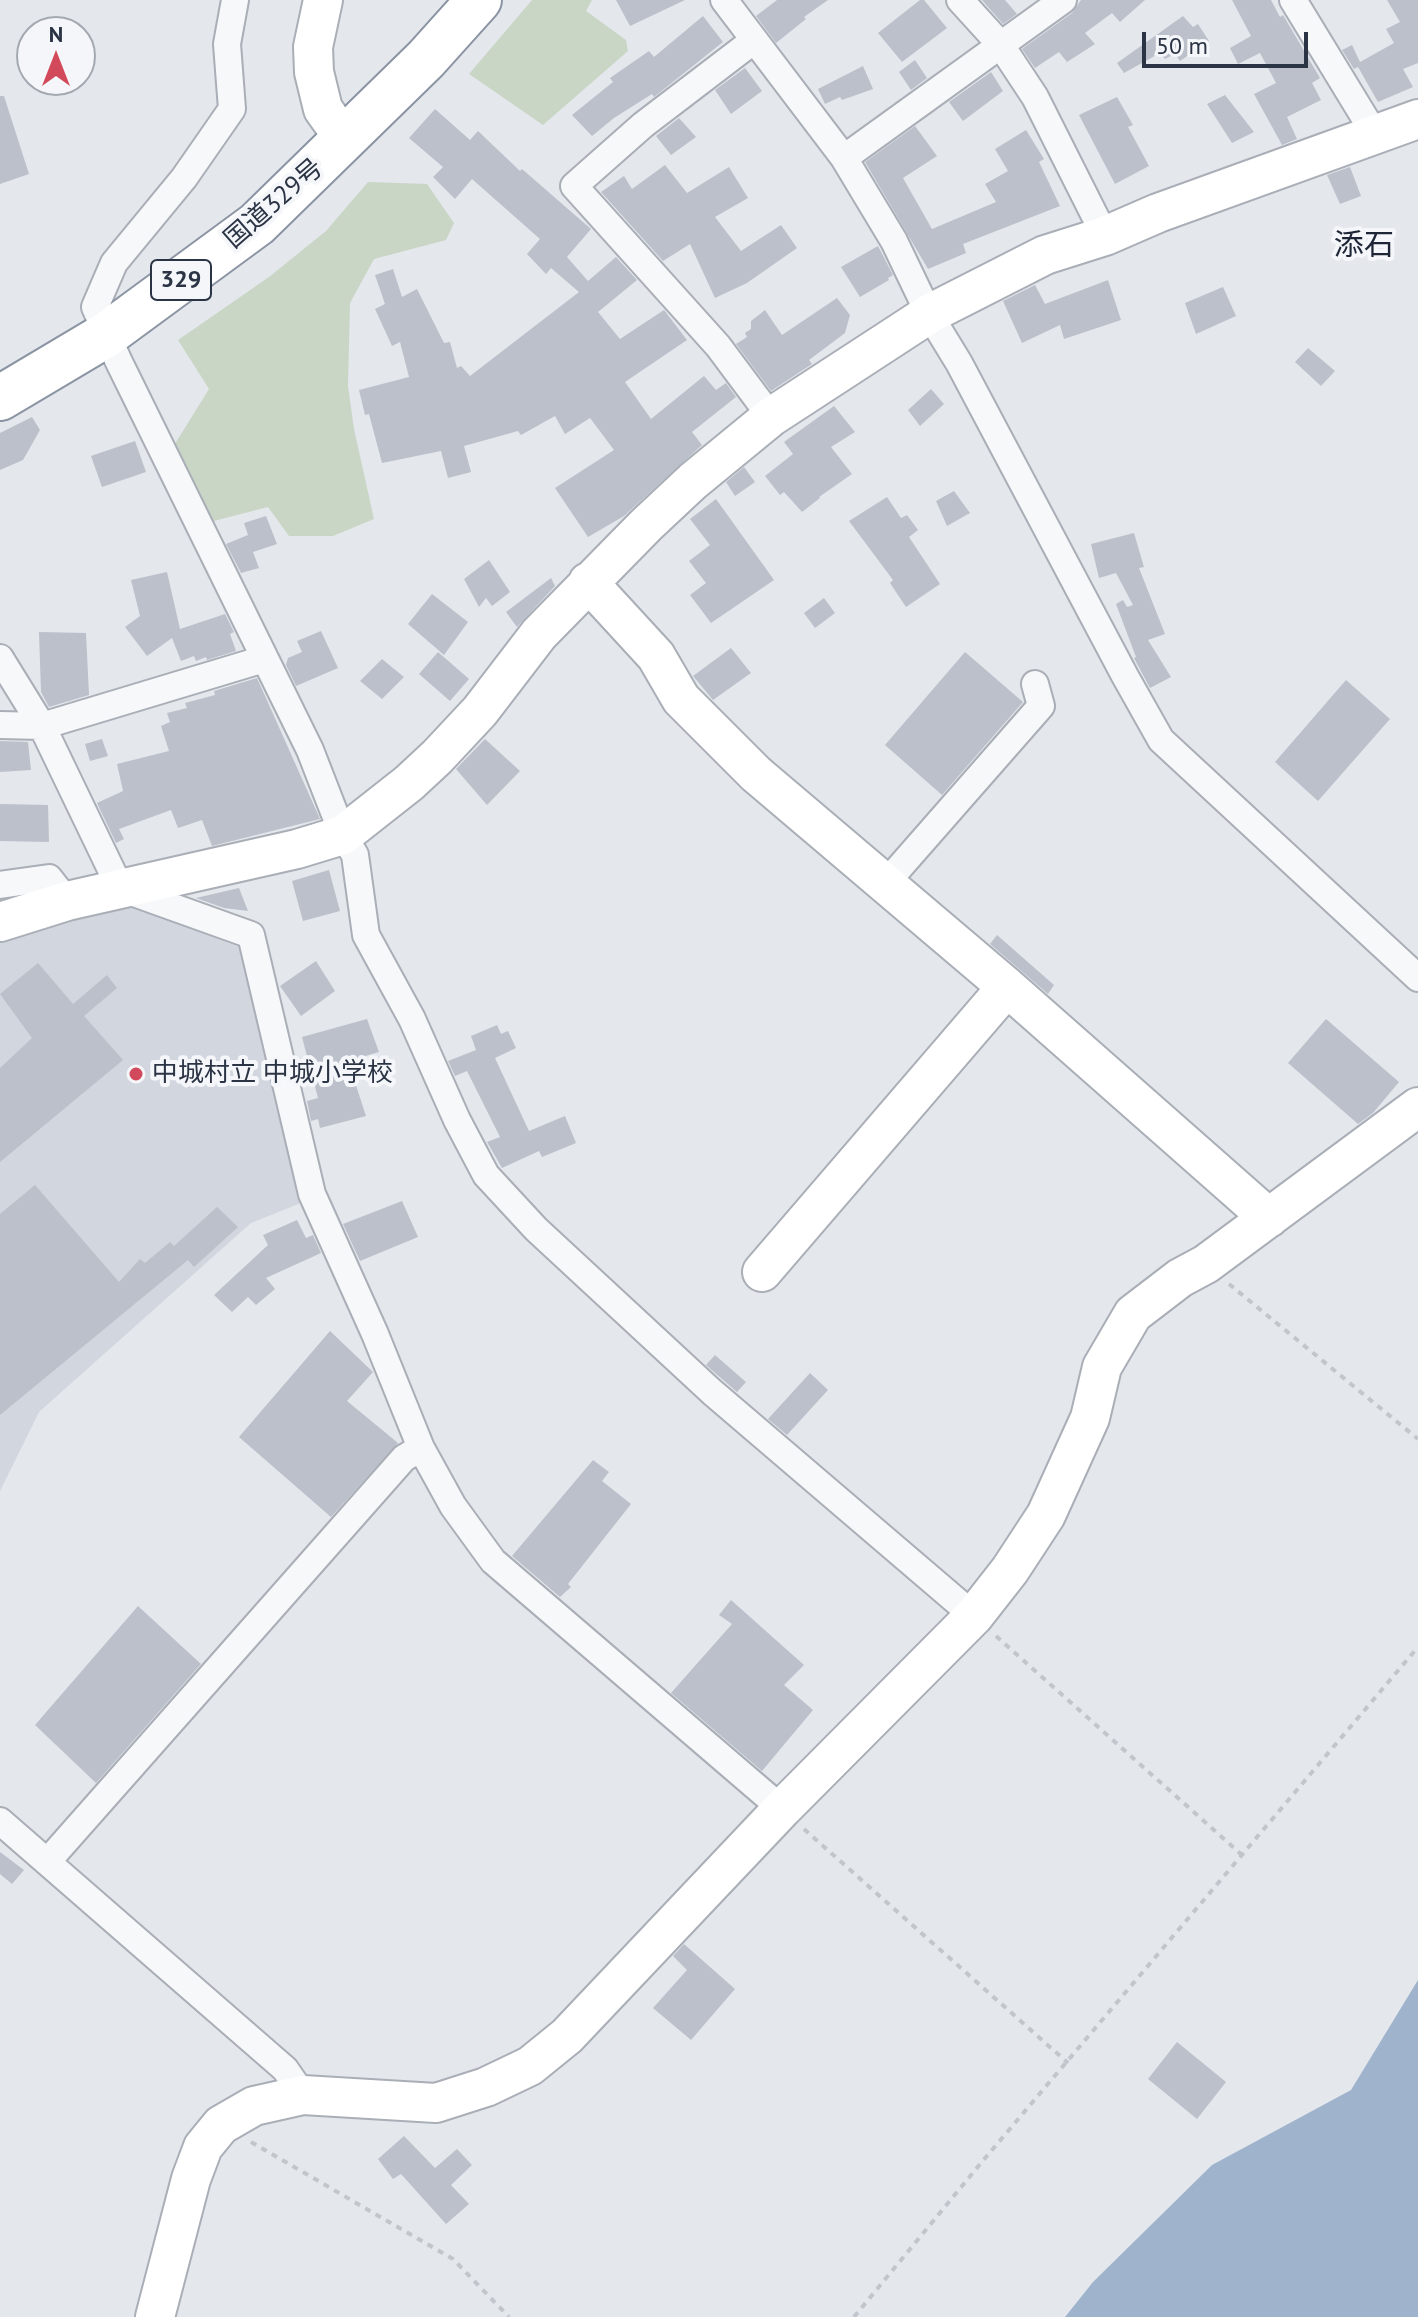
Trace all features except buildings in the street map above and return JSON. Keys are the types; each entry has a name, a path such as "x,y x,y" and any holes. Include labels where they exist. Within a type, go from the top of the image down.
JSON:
{"highway":[{"name":"国道329号","path":"0,398 106,335 257,224 426,59 479,0"}],"street":[{"path":"235,0 227,44 232,109 184,178 114,263 95,307 310,750 343,835 355,855 366,935 412,1019 457,1120 486,1175 536,1229 712,1392 974,1616"},
{"path":"323,0 313,47 314,72 323,109 345,140"},
{"path":"724,0 844,158 894,241 929,314 959,363 1161,740 1418,978"},
{"path":"960,0 1000,44 1035,97 1105,236"},
{"path":"844,158 1063,0"},
{"path":"1293,0 1377,135"},
{"path":"753,41 643,125 574,186 718,346 771,417"},
{"path":"0,922 67,901 297,849 343,835 437,757 480,711 539,634 588,582 693,481 771,417 929,314 1045,255 1105,236 1158,213 1418,119"},
{"path":"588,582 656,656 681,699 756,774 1007,987 1269,1218"},
{"path":"0,658 42,726 120,888 251,935 312,1194 375,1334 421,1448 453,1506 493,1561 782,1809"},
{"path":"0,725 42,726 264,659"},
{"path":"885,884 1041,706 1035,684"},
{"path":"0,885 49,878 67,901"},
{"path":"762,1272 1007,987"},
{"path":"155,2317 191,2179 203,2147 221,2125 254,2106 303,2095 436,2103 486,2087 530,2066 567,2036 782,1809 974,1616 1010,1570 1046,1515 1090,1418 1102,1367 1133,1314 1180,1278 1206,1264 1418,1107"},
{"path":"47,1862 404,1458 421,1448"},
{"path":"0,1821 285,2069 303,2095"}],"path":[{"path":"1206,1264 1418,1439"},
{"path":"974,1616 1242,1855"},
{"path":"854,2317 1418,1647"},
{"path":"782,1809 1068,2063"},
{"path":"221,2125 453,2259 509,2317"}],"shaded area":[{"name":"中城村立 中城小学校","path":"118,901 239,947 306,1201 251,1223 39,1412 0,1491 0,939"}],"green space":[{"path":"532,0 592,0 586,11 626,40 628,51 543,125 469,74"},
{"path":"368,182 427,184 454,223 446,240 374,259 350,303 348,386 374,519 333,536 289,536 268,507 210,522 173,447 209,389 178,340 269,277 326,231"}],"water":[{"path":"1418,1980 1418,2317 1065,2317 1093,2282 1212,2165 1351,2090"}],"place":[{"name":"中城村立 中城小学校","path":"136,1074"}],"district":[{"name":"添石","path":"1364,246"}]}
